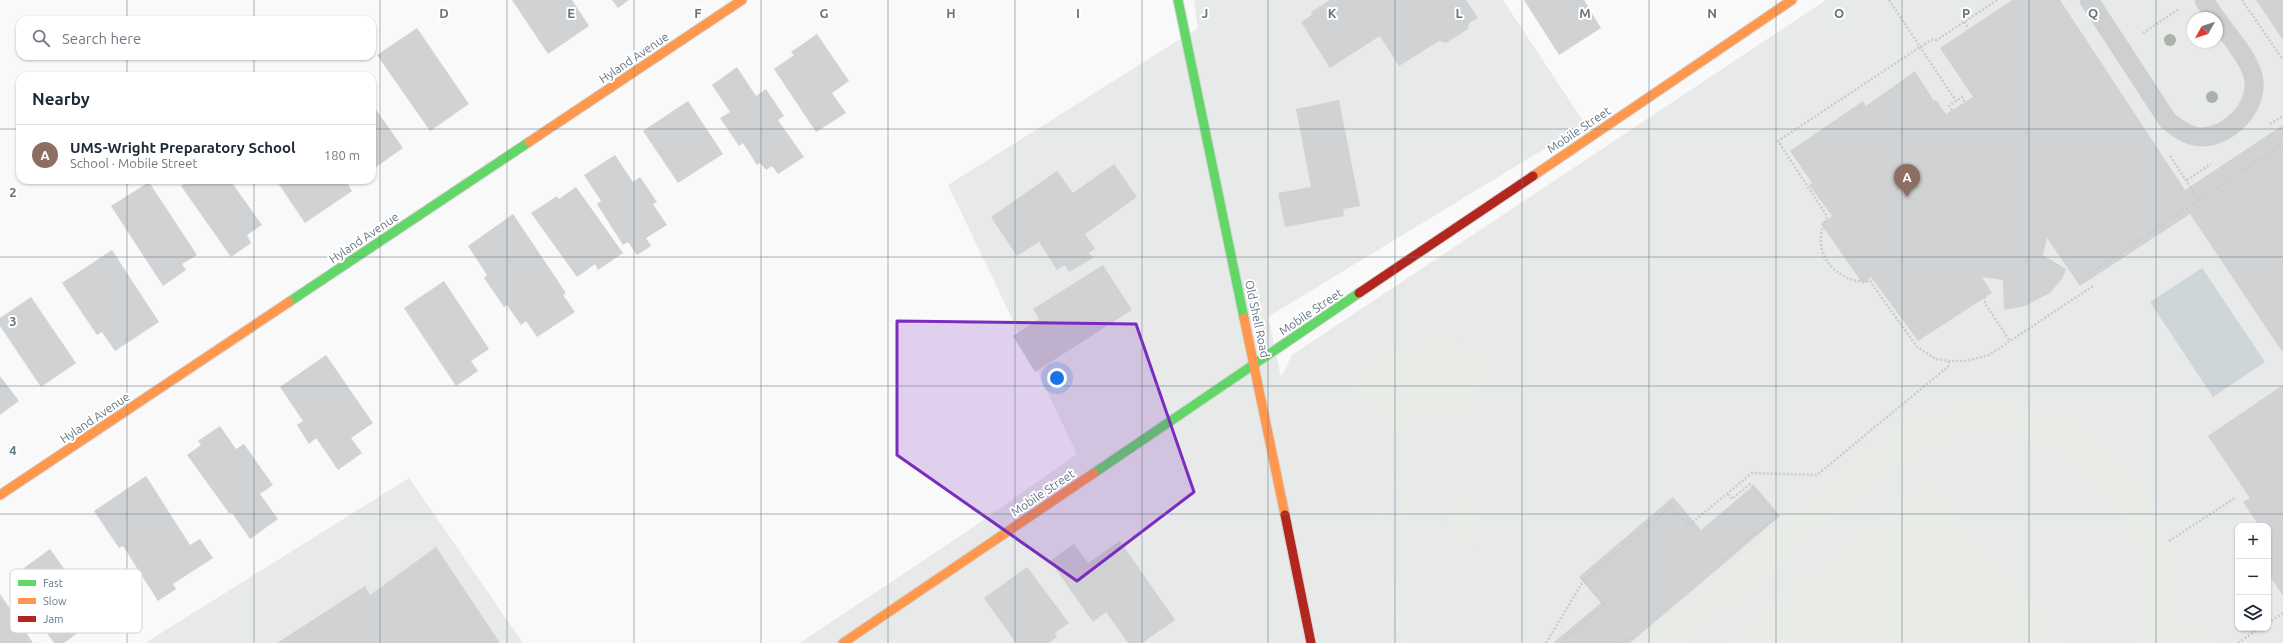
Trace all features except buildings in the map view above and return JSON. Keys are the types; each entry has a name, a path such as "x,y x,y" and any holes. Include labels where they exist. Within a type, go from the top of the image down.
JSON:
{"street":[{"name":"Hyland Avenue","path":"0,495 742,0"},
{"name":"Old Shell Road","path":"1178,0 1255,364 1311,643"},
{"name":"Mobile Street","path":"843,643 1792,0"}],"lane":[{"path":"2089,0 2168,120 2178,129 2192,135 2203,137 2217,133 2235,123 2245,113 2250,103 2254,83 2248,64 2223,27"},
{"path":"2204,0 2213,12"}],"path":[{"path":"1889,0 1956,102"},
{"path":"1997,0 1937,40 1931,40 1920,47 1778,141 1827,216 1821,232 1821,244 1823,254 1829,263 1847,279 1860,283 1870,281 1917,347 1936,359 1966,361 1989,355 2093,286"},
{"path":"2242,0 2283,60"},
{"path":"2121,48 2186,4"},
{"path":"1964,22 1969,29"},
{"path":"1952,110 1949,106 1962,98 1965,102"},
{"path":"2086,276 2283,144"},
{"path":"1983,293 1986,305 2010,340"},
{"path":"1546,643 1584,580 1672,506 1688,526 1752,473 1817,475 1948,367 1949,361"},
{"path":"1722,560 1777,516 1750,484 1732,499 1728,493"},
{"path":"2169,541 2235,498"},
{"path":"1560,643 1605,605 1584,580"},
{"path":"2271,621 2283,613"},
{"path":"2238,643 2256,631"},
{"path":"1622,643 1630,637"}],"highlighted area":[{"path":"897,321 1136,324 1194,492 1077,581 897,455"}],"shaded area":[{"path":"1194,0 1503,0 1585,124 1268,317 1281,377 1292,355 1826,0 2283,0 2283,643 800,643 966,532 1077,454 948,185 1198,28"},
{"path":"2202,268 2265,362 2213,397 2150,302"},
{"path":"1430,341 1462,344 1493,353 1465,414 1428,418 1394,432 1347,381 1365,366 1385,354 1406,346"},
{"path":"1994,402 2042,409 2057,414 2083,426 2106,442 2125,461 2142,483 2156,507 2166,532 2172,559 2175,594 2166,641 2196,616 2218,643 2132,643 2142,595 2140,565 2131,533 2114,504 2093,479 2066,459 2037,445 2005,437 1972,437 1939,445 1894,470 1686,643 1636,643 1882,439 1909,423 1936,412 1978,403"},
{"path":"1402,475 1437,643 1430,643 1396,476"},
{"path":"1928,477 2064,643 1725,643"},
{"path":"409,478 523,643 145,643"},
{"path":"1373,482 1407,643 1399,643 1366,483"},
{"path":"1474,500 1481,533 1469,536 1493,643 1485,643 1462,537 1451,539 1444,506"}],"traffic: fast":[{"path":"1178,0 1244,318"},
{"path":"289,302 529,142"},
{"path":"1094,473 1359,293"}],"traffic: slow":[{"path":"529,142 742,0"},
{"path":"1533,176 1792,0"},
{"path":"0,495 289,302"},
{"path":"1244,318 1285,515"},
{"path":"843,643 1094,473"}],"traffic: jam":[{"path":"1359,293 1533,176"},
{"path":"1285,515 1311,643"}],"place":[{"name":"UMS-Wright Preparatory School","path":"1907,197"}]}
